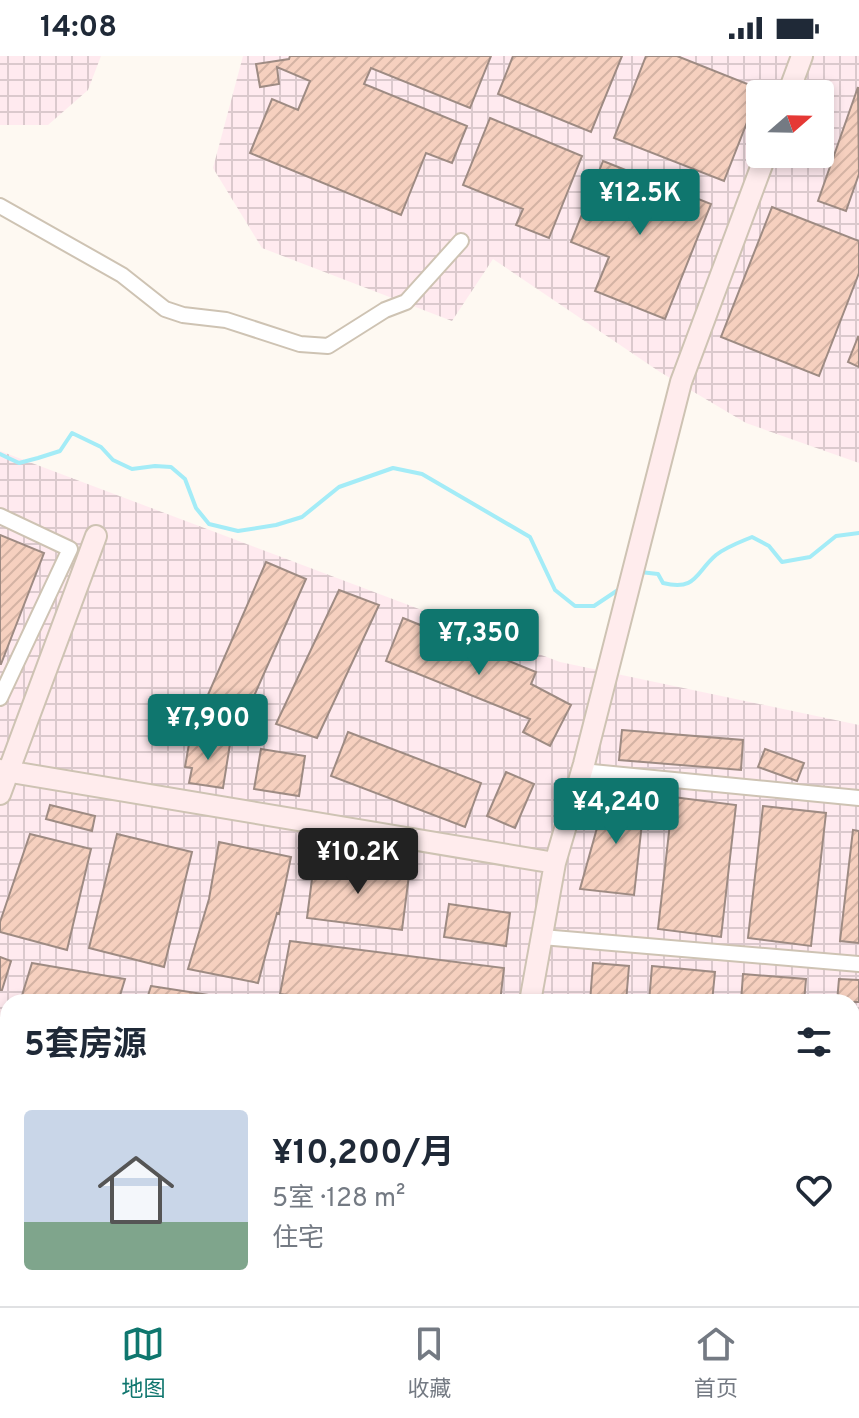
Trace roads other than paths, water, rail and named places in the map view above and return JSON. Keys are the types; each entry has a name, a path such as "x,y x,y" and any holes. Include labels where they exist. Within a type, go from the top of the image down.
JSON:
{"street":[{"path":"793,80 802,56"},
{"path":"531,994 555,863 582,771 681,382 761,168"},
{"path":"0,206 122,275 165,309 183,315 226,320 278,339 318,347 328,346 385,310 406,302 461,241"},
{"path":"0,516 70,549 0,698"},
{"path":"0,794 4,771 96,536"},
{"path":"4,771 555,863"},
{"path":"582,771 859,798"},
{"path":"542,937 859,964"}],"waterway":[{"path":"0,454 19,463 38,458 60,451 72,433 101,447 113,460 132,469 171,467 185,479 196,508 209,524 238,531 302,517 339,487 393,468 422,474 530,537 555,590 575,606 594,606 621,588"},
{"path":"640,572 658,574 663,583 683,585 694,579 720,552 752,537 769,546 782,562 810,557 836,536 859,533"}]}
